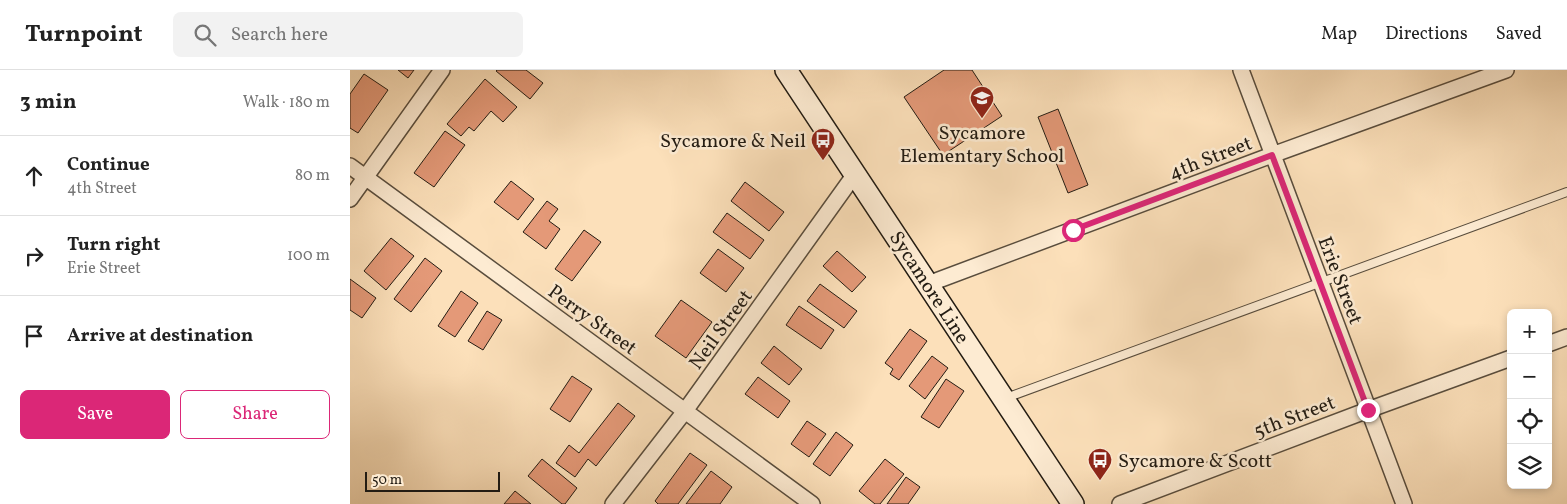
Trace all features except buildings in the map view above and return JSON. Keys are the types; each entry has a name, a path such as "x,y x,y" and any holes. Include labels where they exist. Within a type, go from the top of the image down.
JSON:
{"street":[{"path":"350,199 442,70"},
{"name":"Sycamore Line","path":"786,70 1073,504"},
{"name":"Erie Street","path":"1241,70 1404,504"},
{"name":"4th Street","path":"928,284 1272,155 1506,70"},
{"name":"Perry Street","path":"350,166 812,504"},
{"name":"Neil Street","path":"613,504 685,411 855,174"},
{"path":"1552,343 1567,337"},
{"name":"5th Street","path":"1120,504 1507,359"}],"lane":[{"path":"1004,398 1567,192"}],"place":[{"name":"Sycamore Elementary School","path":"982,119"},
{"name":"Sycamore & Neil","path":"823,161"},
{"name":"Sycamore & Scott","path":"1100,481"}],"route":[{"path":"1073,230 1272,155 1368,410"}]}
